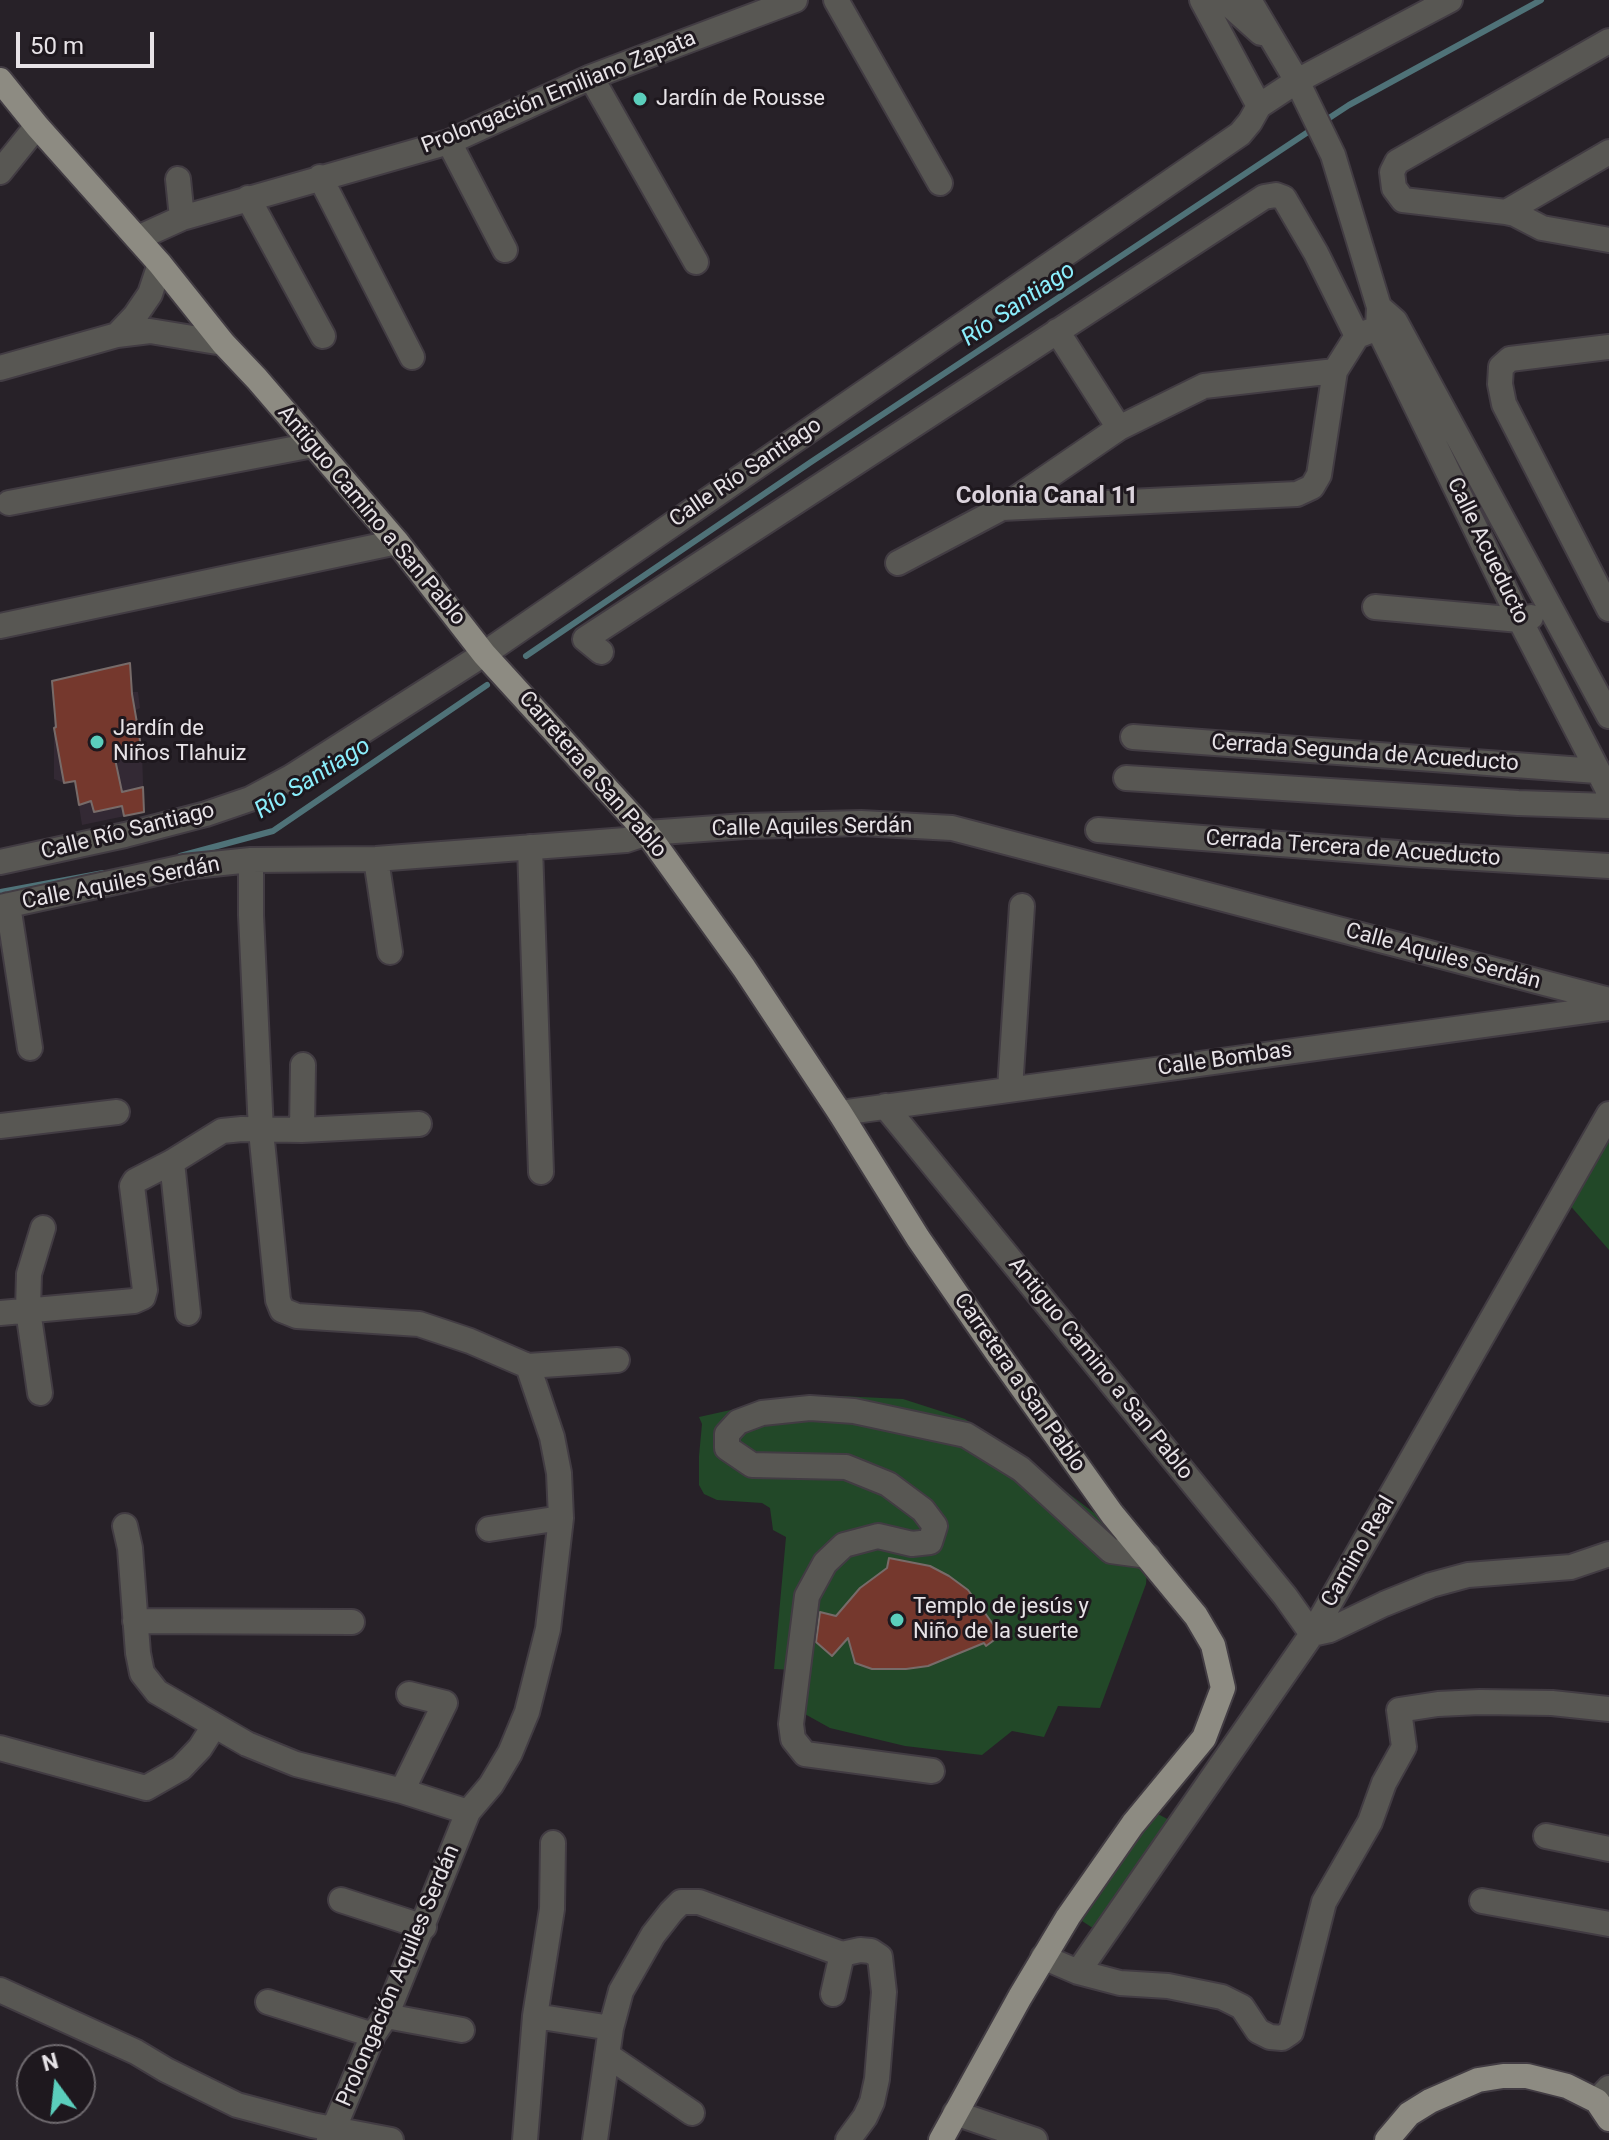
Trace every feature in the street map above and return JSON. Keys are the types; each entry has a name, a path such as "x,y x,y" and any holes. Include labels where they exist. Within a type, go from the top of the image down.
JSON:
{"main road":[{"name":"Antiguo Camino a San Pablo","path":"3,89 138,238 223,343 397,542 484,654"},
{"name":"Carretera a San Pablo","path":"484,654 647,833 744,968 970,1314 1112,1514 1196,1616 1213,1645 1223,1688 1204,1738 1133,1824 1043,1957 941,2140"},
{"path":"1387,2140 1409,2114 1478,2080 1527,2076 1567,2086 1605,2103"}],"street":[{"name":"Prolongación Emiliano Zapata","path":"138,238 182,218 449,142 591,77 795,0"},
{"path":"836,0 940,183"},
{"path":"1202,0 1259,106"},
{"name":"Calle Acueducto","path":"1224,0 1280,51"},
{"name":"Calle Acueducto","path":"1249,0 1302,90 1333,155 1377,323 1520,620 1603,781"},
{"name":"Calle Río Santiago","path":"0,862 206,814 250,799 291,777 484,654 1240,134 1259,106 1302,90 1450,0"},
{"path":"1609,41 1397,162 1392,172 1394,188 1403,200 1506,212 1542,228 1609,240"},
{"path":"591,77 696,262"},
{"path":"0,172 37,126"},
{"path":"449,142 505,250"},
{"path":"1506,212 1609,152"},
{"path":"320,177 412,357"},
{"path":"178,179 182,218"},
{"path":"601,652 585,639 1264,197 1276,195 1284,198 1300,225 1377,323 1335,371 1319,475 1312,487 1297,494 1002,508"},
{"path":"248,198 323,336"},
{"path":"117,335 150,294 160,264"},
{"name":"Calle Acueducto","path":"1377,323 1553,612 1609,716"},
{"path":"0,368 117,335 150,331 223,343"},
{"path":"1057,331 1119,428"},
{"path":"1609,347 1510,359 1501,367 1500,384 1504,404 1609,609"},
{"path":"898,563 1002,508 1119,428 1204,386 1335,371"},
{"path":"9,503 313,445"},
{"path":"0,626 397,542"},
{"path":"1375,607 1520,620 1553,612"},
{"name":"Cerrada Segunda de Acueducto","path":"1133,737 1603,781"},
{"path":"1126,778 1609,806"},
{"name":"Calle Aquiles Serdán","path":"4,906 184,867 251,860 376,859 626,840 647,833 745,826 861,823 952,828 1609,1000"},
{"name":"Cerrada Tercera de Acueducto","path":"1098,830 1609,866"},
{"path":"530,847 541,1172"},
{"path":"376,859 390,952"},
{"path":"251,860 261,1131 278,1300 282,1310 297,1316 419,1324 470,1341 528,1366 617,1360"},
{"path":"4,906 30,1048"},
{"path":"1010,1089 1022,906"},
{"name":"Calle Bombas","path":"840,1113 1609,1008"},
{"path":"302,1130 303,1065"},
{"name":"Antiguo Camino a San Pablo","path":"885,1106 1285,1596 1312,1634"},
{"path":"0,1126 117,1112"},
{"name":"Camino Real","path":"1078,1972 1312,1634 1609,1114"},
{"path":"0,1313 134,1301 143,1297 145,1290 132,1186 135,1181 222,1131 419,1124"},
{"path":"172,1162 188,1313"},
{"path":"40,1393 28,1310 29,1274 43,1228"},
{"name":"Prolongación Aquiles Serdán","path":"332,2134 424,1927 468,1812 491,1785 510,1753 527,1712 548,1629 561,1518 559,1473 552,1437 528,1366"},
{"path":"932,1771 805,1754 793,1739 791,1724 807,1596 825,1563 844,1545 878,1536 912,1544 930,1542 935,1526 923,1510 888,1484 846,1467 752,1465 727,1448 727,1434 738,1422 762,1413 810,1408 854,1411 966,1435 1021,1469 1111,1551 1148,1556"},
{"path":"489,1529 561,1518"},
{"path":"125,1526 130,1548 138,1653 142,1673 157,1692 247,1744 296,1764 402,1791 468,1812"},
{"path":"1312,1634 1330,1630 1384,1604 1468,1575 1571,1567 1609,1554"},
{"path":"135,1621 352,1622"},
{"path":"402,1791 445,1703 409,1694"},
{"path":"1043,1957 1078,1972 1120,1983 1168,1986 1222,1997 1242,2007 1258,2031 1282,2038 1291,2032 1324,1902 1370,1822 1384,1783 1404,1747 1399,1710 1438,1704 1532,1702 1609,1709"},
{"path":"0,1748 146,1788 181,1768 200,1748 214,1726"},
{"path":"1546,1836 1609,1849"},
{"path":"525,2140 535,2016 552,1909 553,1843"},
{"path":"341,1900 424,1927"},
{"path":"1482,1901 1609,1924"},
{"path":"595,2140 611,2028 621,1991 653,1935 681,1902 699,1902 842,1954 860,1950 871,1951 880,1957 884,1992 877,2079 865,2117 848,2140"},
{"path":"833,1994 842,1954"},
{"path":"0,1990 136,2052 237,2105 312,2125 332,2134 391,2140"},
{"path":"268,2002 380,2025 462,2030"},
{"path":"535,2016 611,2028"},
{"path":"607,2055 692,2113"},
{"path":"955,2113 1035,2140"}],"shaded area":[{"name":"Jardín de Niños Tlahuiz","path":"130,663 132,692 138,692 140,708 134,711 142,752 144,812 82,825 75,781 64,783 54,779 52,681"}],"green space":[{"path":"1609,1107 1609,1250 1560,1194"},
{"path":"818,1395 903,1399 965,1419 1009,1448 1106,1522 1147,1571 1146,1584 1100,1708 1058,1706 1044,1737 1012,1731 982,1755 905,1746 830,1728 794,1708 796,1670 774,1669 786,1537 773,1530 770,1508 762,1503 717,1500 704,1494 699,1485 702,1424 699,1417 785,1398"},
{"path":"1156,1813 1175,1823 1099,1932 1082,1921"}],"building":[{"name":"Jardín de Niños Tlahuiz","path":"130,663 142,752 115,759 122,792 143,787 144,812 124,816 122,806 94,812 91,801 79,805 75,781 64,783 54,728 52,681"},
{"name":"Templo de jesús y Niño de la suerte","path":"889,1558 930,1566 949,1576 968,1590 1001,1635 986,1646 984,1643 928,1666 906,1669 872,1669 855,1663 848,1638 832,1656 816,1642 820,1612 836,1616 860,1588 887,1568"}],"waterway":[{"name":"Río Santiago","path":"1323,122 1541,0"},
{"name":"Río Santiago","path":"526,656 811,462 1314,128"},
{"name":"Río Santiago","path":"180,856 273,831 487,685"},
{"name":"Río Santiago","path":"0,892 103,873"}],"place":[{"name":"Jardín de Rousse","path":"640,99"},
{"name":"Jardín de Niños Tlahuiz","path":"97,742"},
{"name":"Templo de jesús y Niño de la suerte","path":"897,1620"}],"district":[{"name":"Colonia Canal 11","path":"1047,497"}]}
